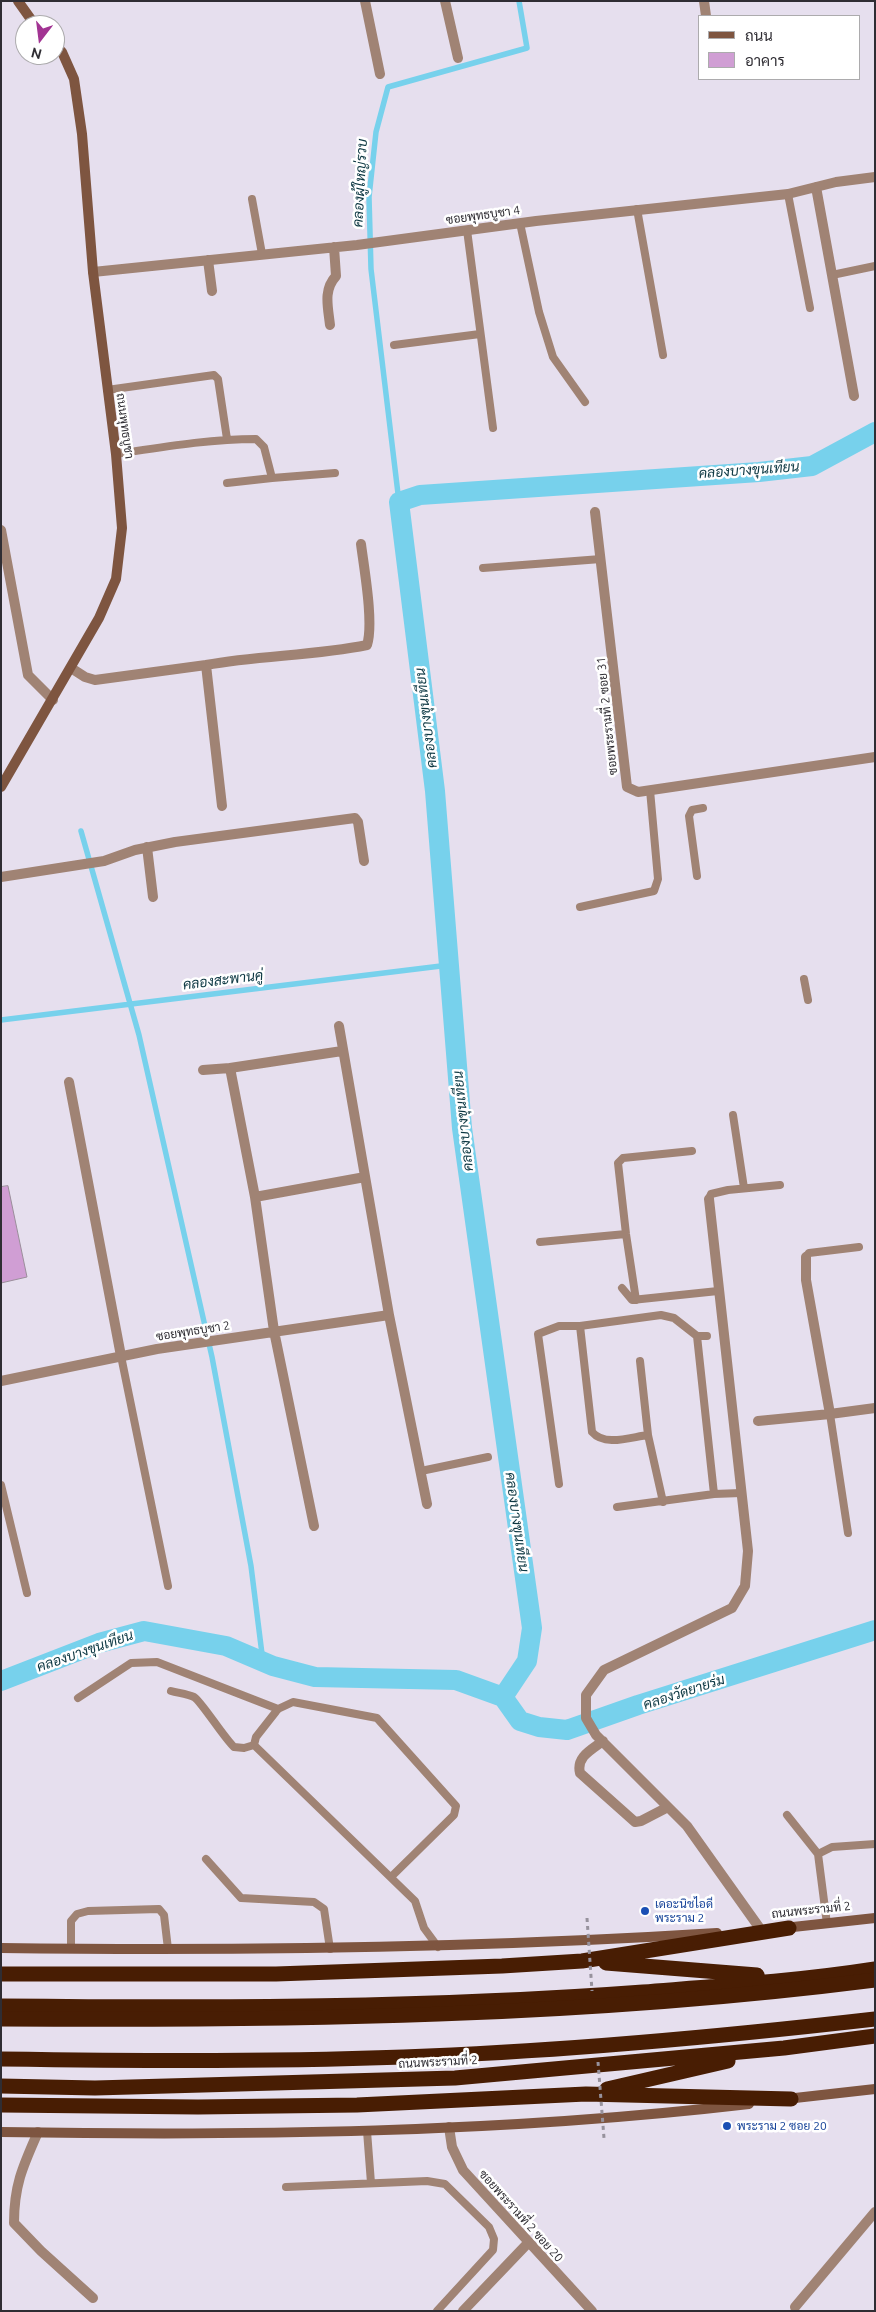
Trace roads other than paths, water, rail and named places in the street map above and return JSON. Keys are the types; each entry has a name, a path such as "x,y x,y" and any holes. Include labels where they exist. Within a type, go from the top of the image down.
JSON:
{"highway":[{"path":"1,1974 276,1974 431,1970 582,1961 789,1928"},
{"path":"582,1961 792,1978"},
{"path":"1,2006 286,2006 577,1997 875,1969"},
{"path":"1,2019 195,2020 507,2012 686,2000 875,1980"},
{"path":"1,2060 196,2061 428,2056 674,2040 875,2019"},
{"name":"ถนนพระรามที่ 2","path":"1,2086 95,2088 455,2078 784,2048 875,2036"},
{"path":"586,2094 784,2048"},
{"path":"1,2105 274,2106 436,2102 586,2094 790,2099"}],"main road":[{"path":"18,1 28,15"},
{"name":"ถนนพุทธบูชา","path":"1,787 99,618 116,579 122,528 116,454 93,272 82,134 74,79 65,59"},
{"name":"ถนนพระรามที่ 2","path":"1,1948 330,1949 438,1947 761,1930 875,1918"},
{"path":"1,2132 367,2131 449,2127 597,2118 875,2089"}],"street":[{"path":"365,1 380,74"},
{"path":"446,1 458,58"},
{"path":"704,1 706,15"},
{"name":"ซอยพุทธบูชา 4","path":"93,272 357,245 637,209 788,194 816,187 875,177"},
{"path":"816,187 854,396"},
{"path":"330,325 327,292 330,283 336,276 334,247"},
{"path":"208,260 212,291"},
{"name":"ซอยพระรามที่ 2 ซอย 31","path":"595,512 627,787 638,792 875,757"},
{"path":"1,530 28,676 53,700"},
{"path":"71,668 85,677 96,680 227,661 334,652 367,645 369,637 368,596 360,544"},
{"path":"206,665 222,806"},
{"path":"1,877 104,861 147,847 175,842 355,818 358,822 364,861"},
{"path":"147,847 153,897"},
{"path":"339,1026 390,1314 427,1504"},
{"path":"203,1070 230,1068 342,1051"},
{"path":"230,1068 255,1197 274,1331 314,1526"},
{"path":"69,1082 121,1356"},
{"path":"255,1197 365,1177"},
{"path":"709,1199 748,1551 745,1586 732,1608 604,1670 586,1695 586,1718 599,1738 687,1826 761,1930"},
{"path":"806,1257 806,1280 830,1414"},
{"name":"ซอยพุทธบูชา 2","path":"1,1381 157,1349 390,1314"},
{"path":"758,1420 875,1408"},
{"path":"599,1738 581,1758 578,1766 580,1773 635,1822 668,1807"},
{"name":"ซอยพระรามที่ 2 ซอย 20","path":"449,2127 452,2147 463,2170 592,2311"},
{"path":"38,2132 20,2174 14,2198 14,2223 41,2251 94,2298"},
{"path":"795,2307 875,2212"},
{"path":"468,2309 528,2242"}],"lane":[{"path":"788,194 810,308"},
{"path":"252,199 262,254"},
{"path":"637,209 663,355"},
{"path":"520,223 540,312 553,357 585,402"},
{"path":"466,230 493,428"},
{"path":"832,275 875,266"},
{"path":"394,345 480,334"},
{"path":"107,390 214,376 218,379 227,439"},
{"path":"116,454 227,439 256,439 264,447 272,478"},
{"path":"227,483 335,473"},
{"path":"482,568 601,559"},
{"path":"580,907 654,891 658,879 650,790"},
{"path":"697,876 689,816 692,810 703,808"},
{"path":"804,979 808,1000"},
{"path":"733,1115 744,1188"},
{"path":"636,1300 618,1165 623,1158 692,1150"},
{"path":"709,1199 715,1192 780,1185"},
{"path":"540,1242 626,1234"},
{"path":"806,1257 809,1253 859,1247"},
{"path":"622,1288 631,1300 718,1291"},
{"path":"559,1484 537,1337 539,1334 559,1326 580,1326 661,1315 674,1318 697,1336 707,1336"},
{"path":"580,1326 592,1432 599,1439 606,1441 648,1435"},
{"path":"697,1336 714,1494"},
{"path":"121,1356 168,1586"},
{"path":"640,1361 648,1435 663,1502"},
{"path":"830,1414 848,1533"},
{"path":"421,1471 488,1457"},
{"path":"1,1485 27,1593"},
{"path":"617,1508 741,1492"},
{"path":"78,1698 131,1663 157,1662 278,1709"},
{"path":"171,1691 199,1700 212,1722 234,1748 254,1745"},
{"path":"254,1745 256,1737 278,1709 293,1702 377,1718 456,1806 454,1815 391,1877"},
{"path":"254,1745 415,1901 424,1928 438,1947"},
{"path":"787,1816 818,1854 828,1924"},
{"path":"818,1854 832,1847 875,1844"},
{"path":"206,1859 241,1898 314,1902 324,1909 330,1949"},
{"path":"71,1948 71,1921 78,1914 88,1911 159,1909 164,1914 168,1949"},
{"path":"367,2131 371,2183"},
{"path":"286,2187 427,2181 445,2184 489,2227 494,2239 493,2250 437,2311"}],"waterway":[{"name":"คลองผู้ใหญ่รวบ","path":"399,502 371,269 369,197 376,132 388,87 527,48 519,1"},
{"name":"คลองบางขุนเทียน","path":"1,1681 99,1643 144,1631 226,1646 273,1666 315,1677 456,1680 503,1697 527,1661 532,1628 462,1128 435,791 399,502 420,495 759,472 812,466 875,432"},
{"path":"81,831 139,1035 212,1357 251,1566 263,1662"},
{"name":"คลองสะพานคู่","path":"1,1020 449,965"},
{"name":"คลองวัดยายร่ม","path":"503,1697 520,1721 539,1727 567,1730 638,1705 875,1630"}],"place":[{"name":"เดอะนิชไอดี พระราม 2","path":"645,1911"},
{"name":"พระราม 2 ซอย 20","path":"727,2126"}]}
